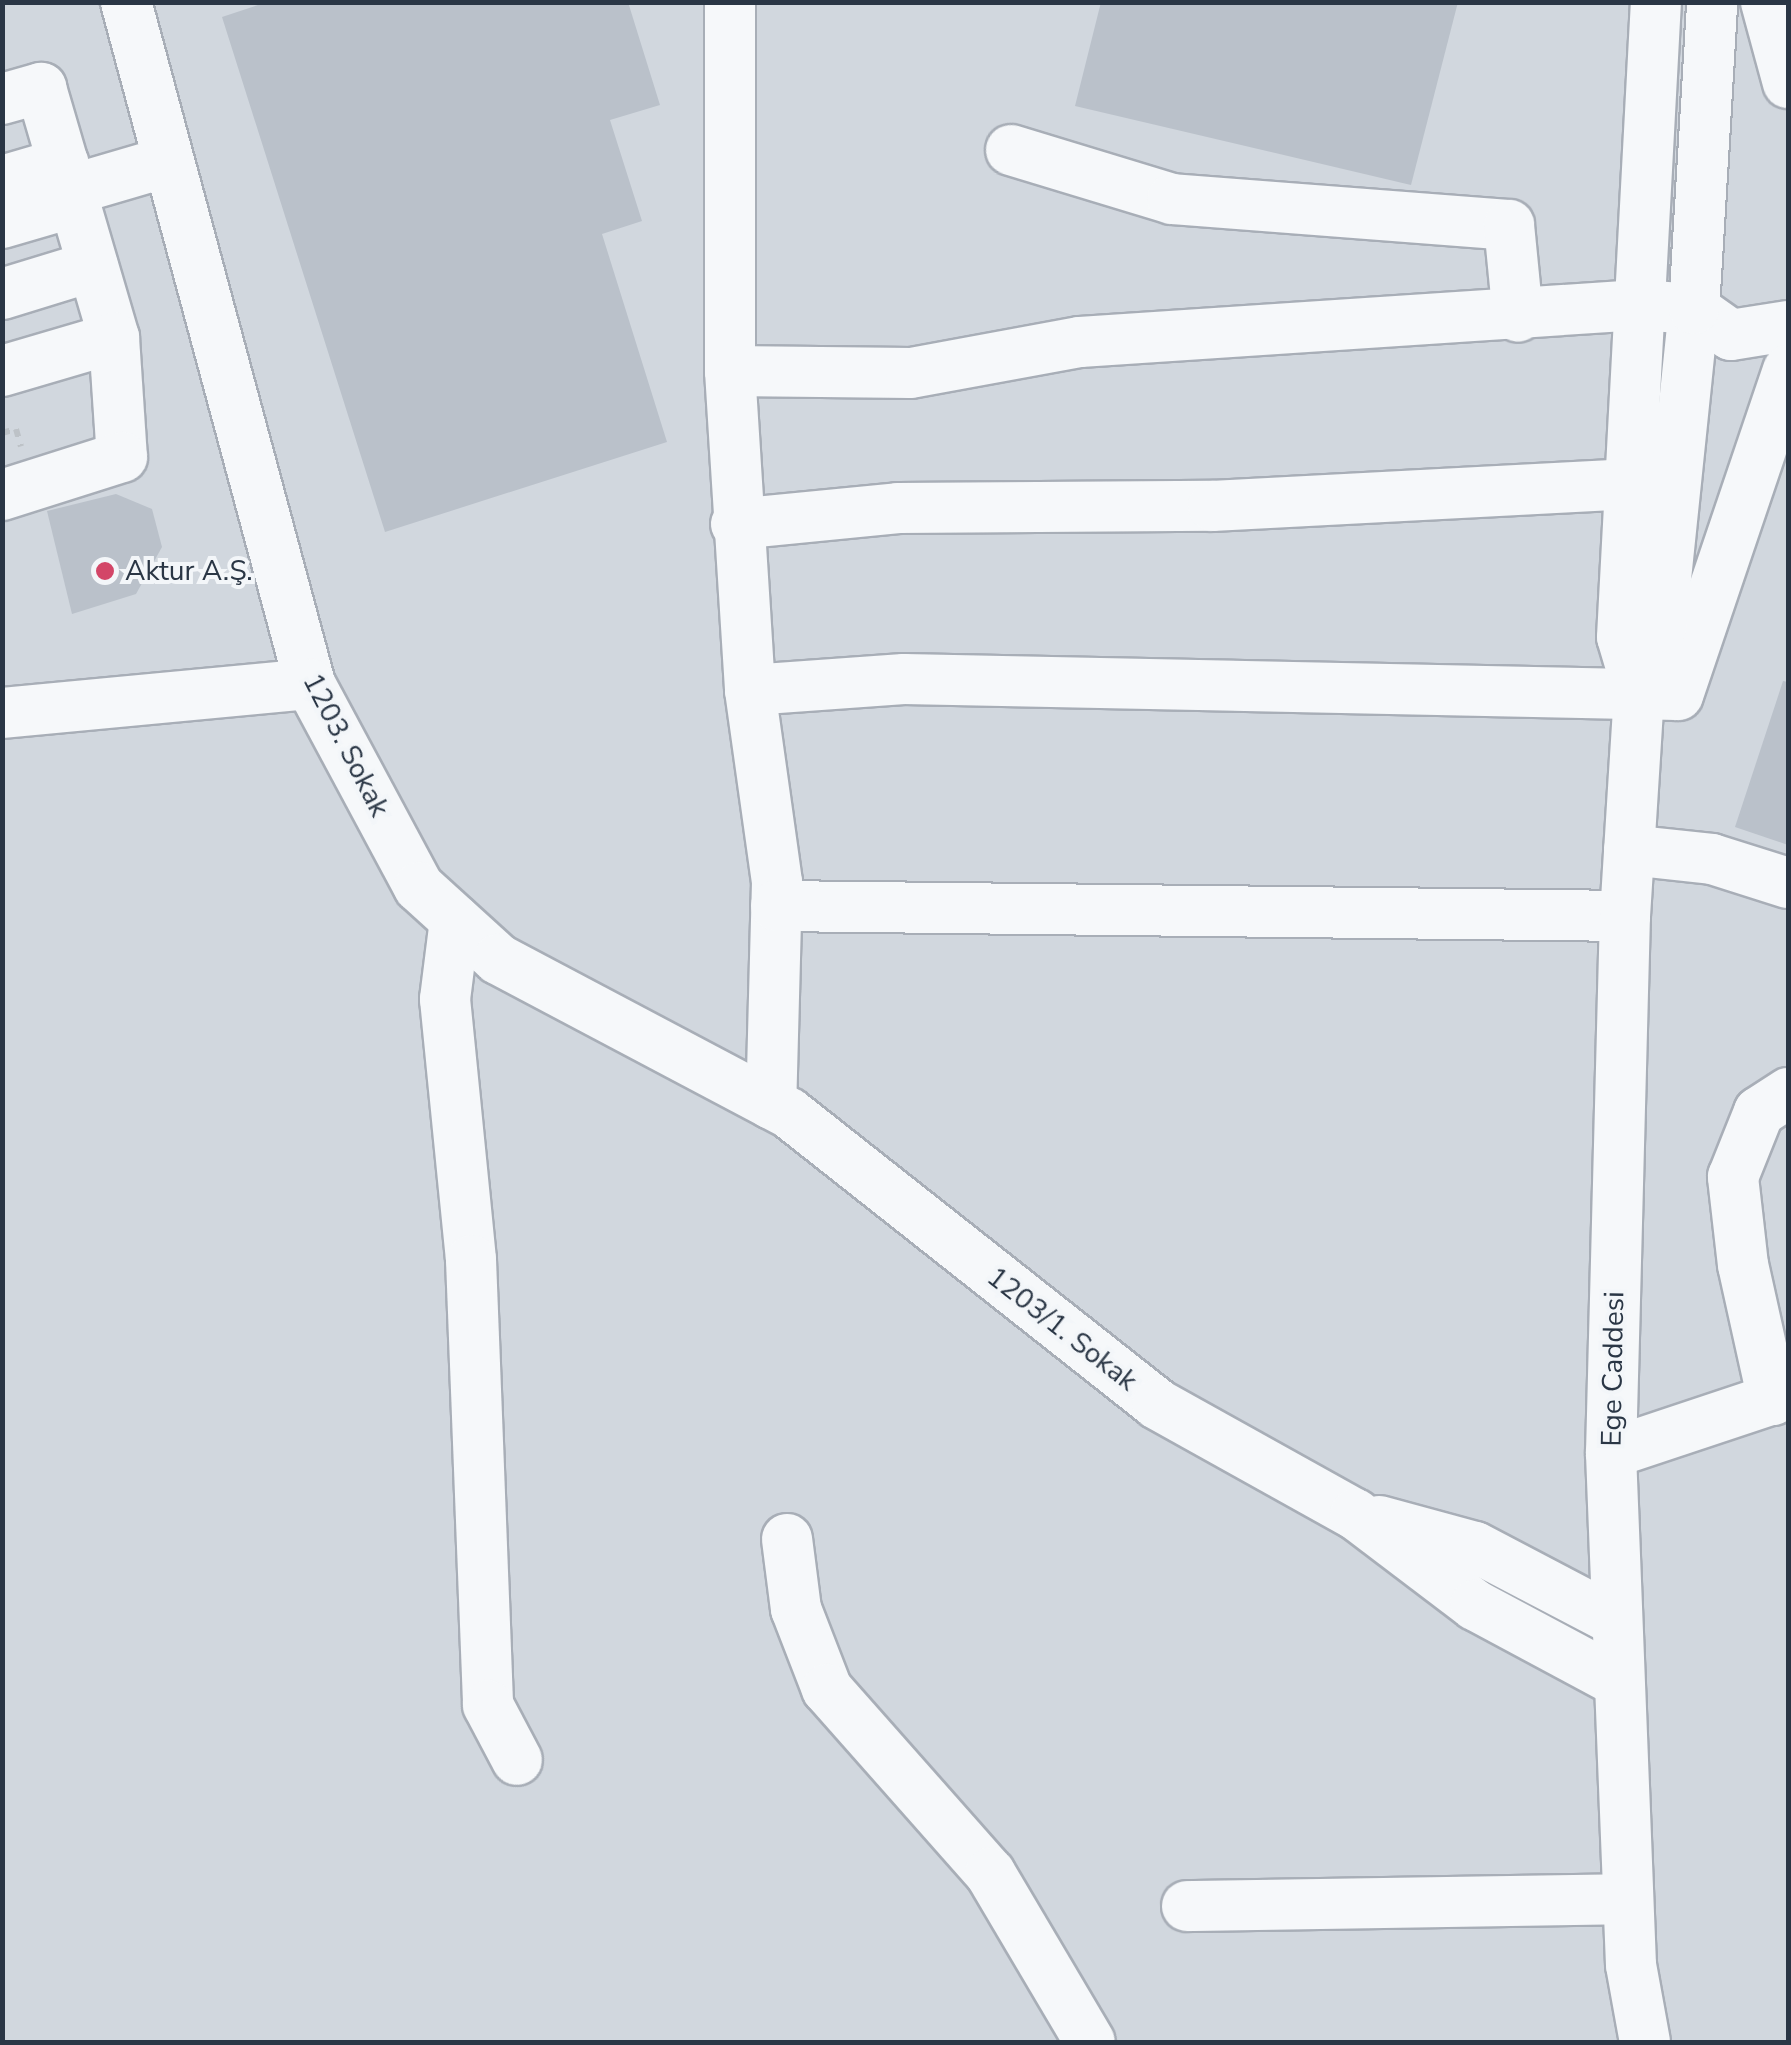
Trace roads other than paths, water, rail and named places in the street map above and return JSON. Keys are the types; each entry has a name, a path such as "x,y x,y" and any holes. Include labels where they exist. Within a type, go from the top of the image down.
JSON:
{"street":[{"name":"1203. Sokak","path":"126,2 163,163 310,684 419,888 498,959 780,1109"},
{"path":"730,2 730,371 736,524 750,690 776,906 780,1109"},
{"path":"1639,694 1622,637 1656,2"},
{"path":"1639,694 1660,627 1694,310 1712,2"},
{"path":"1766,2 1788,83"},
{"path":"2,99 41,88 82,229 122,457 2,495"},
{"path":"2,149 82,229"},
{"path":"1011,150 1172,199 1509,225 1518,317"},
{"path":"2,294 163,163"},
{"path":"2,181 82,229"},
{"path":"2,223 82,229"},
{"path":"2,261 82,229"},
{"path":"2,335 82,229"},
{"path":"2,371 82,229"},
{"path":"730,371 911,373 1080,342 1518,317 1639,306 1694,310 1730,335 1788,326"},
{"path":"750,690 904,679 1678,694 1788,370"},
{"path":"736,524 898,508 1213,506 1630,484"},
{"path":"2,714 310,684"},
{"name":"Ege Caddesi","path":"1639,694 1626,916 1611,1453 1614,1620 1631,1965 1645,2042"},
{"path":"1630,850 1712,859 1788,883"},
{"path":"776,906 1626,916"},
{"path":"455,920 444,999 470,1260 488,1705 517,1760"},
{"path":"1611,1453 1781,1397 1743,1264 1733,1177 1759,1112 1788,1093"},
{"name":"1203/1. Sokak","path":"780,1109 1157,1404 1355,1514 1475,1604 1617,1681"},
{"name":"1203/1. Sokak","path":"1355,1514 1476,1547 1614,1620"},
{"path":"787,1538 796,1608 827,1688 990,1872 1090,2042"},
{"path":"1187,1906 1628,1899"},
{"path":"1620,2042 1631,1965"}],"place":[{"name":"Aktur A.Ş.","path":"105,571"}]}
